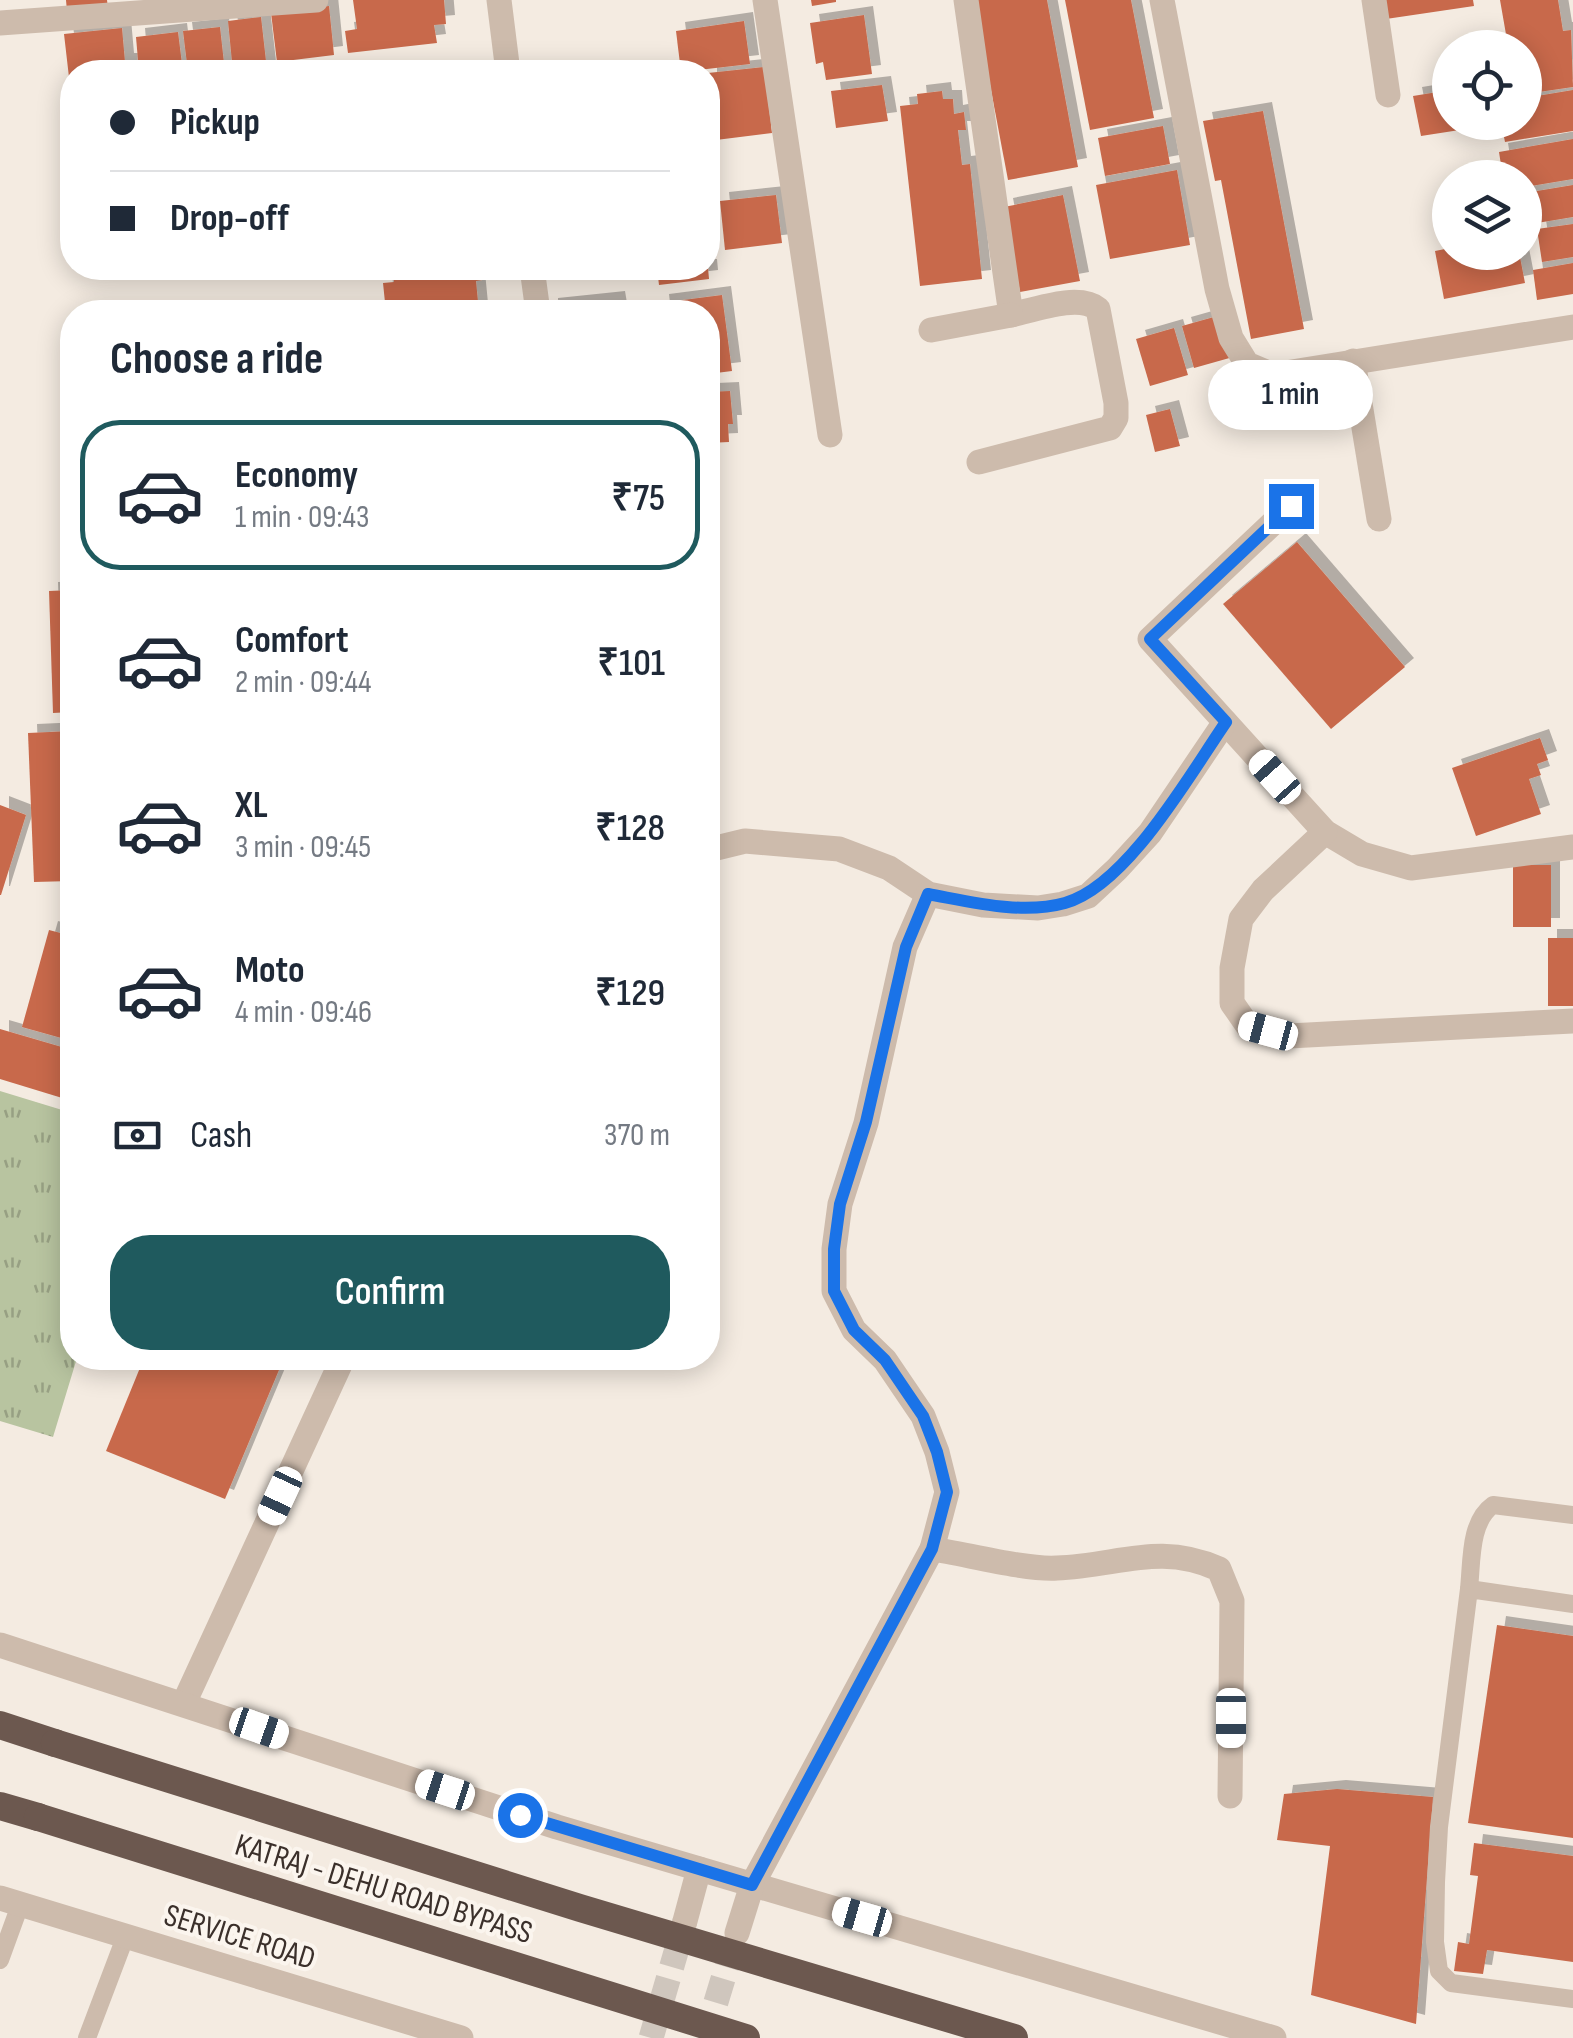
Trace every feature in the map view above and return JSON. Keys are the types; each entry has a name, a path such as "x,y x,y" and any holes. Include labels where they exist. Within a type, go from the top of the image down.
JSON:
{"highway":[{"name":"KATRAJ - DEHU ROAD BYPASS","path":"0,1725 561,1902 1014,2038"},
{"name":"KATRAJ - DEHU ROAD BYPASS","path":"0,1806 746,2038"}],"street":[{"path":"0,23 316,0"},
{"path":"500,0 507,60"},
{"path":"765,0 830,435"},
{"path":"966,0 1011,315"},
{"path":"1162,0 1218,289 1230,338 1247,364 1273,375 1573,327"},
{"path":"1374,0 1388,95"},
{"path":"931,330 1078,302 1090,302 1098,309 1116,418 1110,428 979,462"},
{"path":"1353,361 1379,519"},
{"path":"1291,506 1150,639 1325,832 1362,854 1411,868 1573,847"},
{"path":"720,847 745,842 839,849 889,868 928,894 983,904 1038,908 1088,896 1150,833 1226,722"},
{"path":"1325,832 1263,890 1241,919 1232,968 1232,1003 1248,1026 1289,1036 1573,1021"},
{"path":"736,1933 752,1885 932,1549 947,1492 923,1416 885,1360 854,1330 834,1291 840,1204 866,1122 906,947 928,894"},
{"path":"184,1704 337,1370"},
{"path":"932,1549 1055,1569 1150,1556 1193,1557 1219,1569 1232,1600 1230,1796"},
{"path":"0,1645 557,1828 1274,2038"},
{"path":"686,1922 699,1869"},
{"name":"SERVICE ROAD","path":"10,1901 462,2038"}],"lane":[{"path":"1573,1515 1492,1505 1476,1525 1439,1827 1435,1942 1438,1971 1451,1983 1573,1999"},
{"path":"1469,1589 1573,1604"},
{"path":"0,1960 10,1901"},
{"path":"87,2038 126,1935"}],"green space":[{"path":"0,1091 60,1109 60,1370 73,1370 53,1437 0,1421"}],"building":[{"path":"66,0 107,0 108,8 67,11"},
{"path":"353,0 444,0 446,24 434,25 437,43 348,53 345,31 357,29"},
{"path":"811,0 836,0 836,2 812,6"},
{"path":"974,0 1047,0 1078,167 1008,180"},
{"path":"1065,0 1131,0 1154,118 1090,130"},
{"path":"1383,0 1473,0 1474,6 1386,19"},
{"path":"1500,0 1558,0 1563,31 1571,30 1573,87 1542,92 1542,30 1505,30"},
{"path":"329,6 334,55 277,60 271,13"},
{"path":"864,15 872,74 826,80 823,62 816,64 810,23"},
{"path":"261,17 266,60 232,60 228,21"},
{"path":"744,21 750,64 720,67 720,60 680,60 676,31"},
{"path":"220,27 224,60 187,60 183,31"},
{"path":"122,28 125,60 67,60 64,34"},
{"path":"178,32 182,60 138,60 136,37"},
{"path":"764,67 772,133 720,140 720,72"},
{"path":"882,85 888,121 836,128 831,91"},
{"path":"1573,90 1573,131 1542,136 1542,95"},
{"path":"942,91 943,99 953,99 954,114 964,112 966,130 958,130 962,165 970,164 982,279 920,286 900,106 918,104 917,94"},
{"path":"1432,93 1432,134 1421,136 1413,96"},
{"path":"1263,111 1304,329 1251,339 1221,180 1215,181 1203,121"},
{"path":"1163,126 1170,164 1105,176 1098,138"},
{"path":"1573,139 1573,179 1542,184 1542,160 1500,160 1499,152"},
{"path":"1177,170 1190,245 1110,259 1096,185"},
{"path":"1573,185 1573,217 1542,222 1542,190"},
{"path":"776,195 782,243 725,250 720,201"},
{"path":"1063,195 1080,281 1020,292 1004,207"},
{"path":"1573,224 1573,257 1542,262 1542,228"},
{"path":"1573,263 1573,294 1537,300 1533,270"},
{"path":"1439,270 1522,270 1525,283 1444,299"},
{"path":"482,280 476,281 478,300 385,300 383,283"},
{"path":"658,280 701,280 659,285"},
{"path":"722,295 732,371 720,372 720,300 683,300"},
{"path":"1221,315 1233,357 1194,368 1182,326"},
{"path":"1174,328 1188,375 1150,386 1136,339"},
{"path":"720,391 730,391 733,424 728,424 729,442 720,442"},
{"path":"1170,409 1180,446 1155,452 1146,415"},
{"path":"1297,542 1405,667 1331,729 1223,604"},
{"path":"49,591 60,591 60,713 53,713"},
{"path":"60,732 60,881 34,882 28,733"},
{"path":"1540,738 1548,760 1537,764 1541,775 1529,779 1541,814 1476,836 1452,768"},
{"path":"0,805 26,815 1,895 0,895"},
{"path":"1513,865 1551,865 1551,927 1513,927"},
{"path":"49,930 60,933 60,1038 22,1027"},
{"path":"1548,938 1573,938 1573,1006 1548,1006"},
{"path":"0,1029 60,1046 60,1097 0,1079"},
{"path":"139,1370 279,1370 225,1499 106,1451"},
{"path":"1497,1625 1573,1636 1573,1838 1468,1823"},
{"path":"1337,1789 1433,1797 1416,2024 1311,1995 1330,1846 1277,1840 1284,1794"},
{"path":"1474,1843 1573,1856 1573,1962 1487,1950 1483,1974 1454,1971 1458,1942 1469,1944 1478,1876 1470,1875"}],"tunnel":[{"path":"651,2038 685,1921"},
{"path":"705,2038 737,1933"}],"route":[{"path":"520,1815 752,1885 932,1549 947,1492 923,1416 885,1360 854,1330 834,1291 840,1204 866,1122 906,947 928,894 983,904 1038,908 1064,904 1088,896 1150,833 1226,722 1150,639 1291,506"}]}
